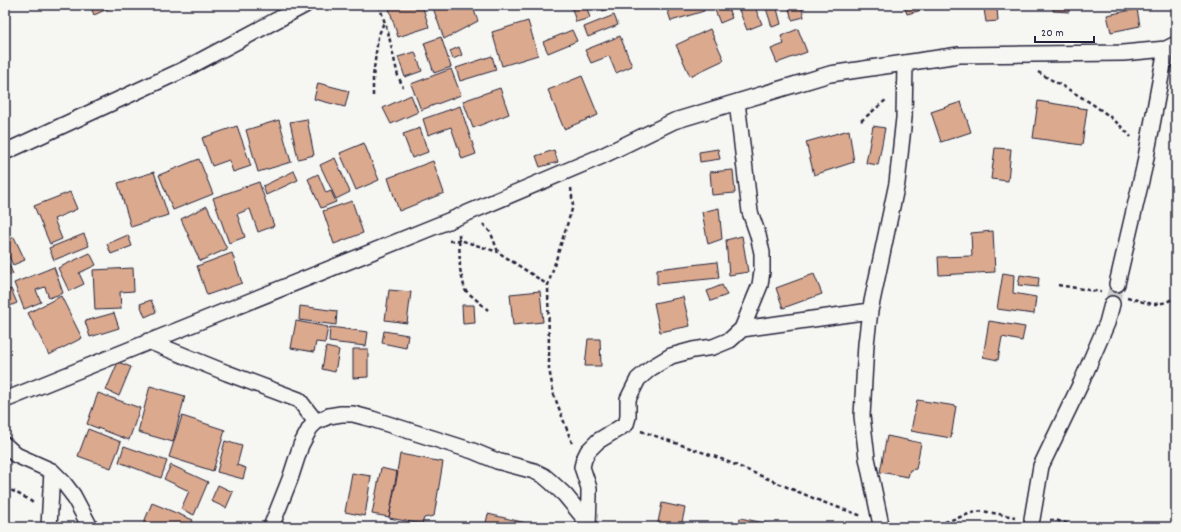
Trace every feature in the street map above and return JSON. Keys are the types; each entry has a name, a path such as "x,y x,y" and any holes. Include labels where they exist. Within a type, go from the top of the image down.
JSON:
{"street":[{"path":"5,152 183,70 305,5"},
{"path":"5,400 458,218 602,156 674,121 830,74 905,70 959,55 1123,53 1171,46 1117,284"},
{"path":"880,520 867,458 862,416 866,344 870,311 897,183 904,118 905,70"},
{"path":"588,525 589,488 582,463 588,452 598,441 623,426 628,421 628,399 638,379 650,368 671,356 683,352 720,345 730,340 742,329 760,285 762,253 758,235 750,212 737,102"},
{"path":"1032,519 1040,466 1107,323 1112,304"},
{"path":"742,329 870,311"},
{"path":"148,342 299,400 316,422"},
{"path":"271,527 290,479 301,445 310,428 316,422 329,416 341,414 353,414 473,451 497,461 534,470 544,476 565,495 588,525"},
{"path":"5,444 16,455 52,471 64,482 90,527"},
{"path":"50,523 52,471"}],"path":[{"path":"379,5 388,32 398,76 403,88"},
{"path":"373,96 373,77 378,37 385,22"},
{"path":"1018,54 1038,71 1098,107 1122,126 1146,154"},
{"path":"861,121 890,96 905,70"},
{"path":"569,170 573,206 548,285 549,370 554,395 576,453 582,463"},
{"path":"472,211 491,233 498,252 548,285"},
{"path":"458,218 460,269 465,290 488,310"},
{"path":"623,426 674,441 719,458 820,501 860,516 904,524 933,525 982,511 1032,519 1055,520 1080,527"},
{"path":"5,487 28,499 50,523"}],"building":[{"path":"90,5 116,5 94,15"},
{"path":"388,5 422,5 429,27 398,37"},
{"path":"432,5 472,5 478,21 444,39"},
{"path":"571,5 586,5 590,18 576,22"},
{"path":"600,5 616,5 603,11"},
{"path":"702,5 704,11 671,21 666,6"},
{"path":"713,5 730,5 727,6 732,18 720,23"},
{"path":"737,5 754,5 762,24 747,30"},
{"path":"765,5 776,5 781,24 772,27"},
{"path":"788,5 801,5 804,17 792,20"},
{"path":"904,5 936,5 937,6 907,14"},
{"path":"1054,5 1069,5 1069,12 1053,11"},
{"path":"997,8 998,21 986,22 984,9"},
{"path":"1137,9 1140,26 1111,32 1107,15"},
{"path":"614,15 618,25 588,37 584,27"},
{"path":"528,21 538,55 502,66 492,32"},
{"path":"710,29 724,60 690,76 676,45"},
{"path":"798,29 807,52 777,63 771,49 784,44 781,36"},
{"path":"572,30 577,41 548,53 543,42"},
{"path":"620,36 632,66 616,73 609,56 591,63 585,50"},
{"path":"441,37 451,67 434,73 424,43"},
{"path":"459,47 462,55 453,59 450,51"},
{"path":"415,52 422,71 405,77 398,57"},
{"path":"492,56 496,70 460,81 456,68"},
{"path":"451,69 461,95 421,110 411,84"},
{"path":"582,76 598,115 564,129 548,90"},
{"path":"318,83 349,91 345,107 314,99"},
{"path":"500,88 509,114 473,128 463,101"},
{"path":"411,95 418,112 391,124 383,108"},
{"path":"1038,101 1087,109 1082,145 1033,138"},
{"path":"961,102 971,132 941,142 931,112"},
{"path":"460,106 476,154 462,159 451,127 428,135 423,119"},
{"path":"307,119 314,155 298,159 290,122"},
{"path":"279,120 291,162 258,172 246,130"},
{"path":"237,126 251,166 233,172 229,160 212,166 202,138"},
{"path":"873,126 885,128 878,165 866,163"},
{"path":"420,128 428,152 412,158 403,134"},
{"path":"849,130 854,162 814,175 806,142"},
{"path":"364,143 379,180 356,190 340,153"},
{"path":"995,148 1011,149 1008,181 991,179"},
{"path":"718,149 720,159 700,162 699,152"},
{"path":"554,150 558,162 540,167 536,156"},
{"path":"335,158 350,192 336,199 320,165"},
{"path":"199,159 213,194 173,210 159,175"},
{"path":"433,161 444,193 399,211 388,178"},
{"path":"733,170 735,193 712,195 710,172"},
{"path":"294,171 298,180 266,195 263,186"},
{"path":"154,172 168,215 131,227 118,183"},
{"path":"318,174 326,193 331,191 336,202 321,208 308,179"},
{"path":"259,182 274,226 258,232 250,209 237,214 245,237 229,243 213,198"},
{"path":"70,192 77,209 54,219 62,239 50,244 34,206"},
{"path":"352,201 363,233 334,244 323,211"},
{"path":"207,206 227,249 200,261 181,219"},
{"path":"719,208 722,239 708,244 702,212"},
{"path":"993,231 995,272 939,275 938,257 972,256 971,233"},
{"path":"84,234 89,246 54,260 49,248"},
{"path":"128,235 132,246 111,254 107,244"},
{"path":"742,236 748,272 729,275 726,240"},
{"path":"14,237 25,260 13,265 5,248 5,242"},
{"path":"90,253 96,265 79,273 84,284 69,291 58,268"},
{"path":"232,253 242,283 207,295 197,266"},
{"path":"5,256 13,274 5,277"},
{"path":"717,262 719,278 657,284 657,269"},
{"path":"54,267 63,293 49,298 45,287 36,290 41,302 24,309 14,283"},
{"path":"133,268 134,291 120,292 121,309 95,310 93,270"},
{"path":"1003,273 1014,275 1013,293 1036,297 1034,314 997,309"},
{"path":"814,274 822,294 783,308 776,288"},
{"path":"1020,275 1039,278 1038,287 1018,285"},
{"path":"722,285 727,295 711,301 707,291"},
{"path":"11,289 17,303 5,308 5,291"},
{"path":"389,290 411,292 407,323 385,320"},
{"path":"540,291 543,322 513,325 510,294"},
{"path":"61,296 82,338 49,355 28,313"},
{"path":"683,297 690,326 660,332 654,303"},
{"path":"151,300 156,312 145,317 140,304"},
{"path":"462,305 474,305 475,323 463,324"},
{"path":"300,306 337,311 336,325 299,320"},
{"path":"114,313 119,328 90,337 85,321"},
{"path":"296,321 328,327 325,343 316,342 314,352 291,348"},
{"path":"989,321 1025,327 1022,341 1002,337 998,360 983,357"},
{"path":"330,327 368,332 366,346 329,342"},
{"path":"384,331 408,335 406,348 382,343"},
{"path":"588,339 600,339 601,366 585,366"},
{"path":"326,347 339,350 335,372 322,369"},
{"path":"353,349 368,349 368,377 353,378"},
{"path":"118,362 131,367 119,396 106,390"},
{"path":"150,386 185,396 173,442 138,432"},
{"path":"98,393 140,408 129,440 87,424"},
{"path":"917,400 956,406 951,438 911,431"},
{"path":"182,416 225,430 213,471 169,457"},
{"path":"88,429 121,442 111,468 78,456"},
{"path":"887,436 921,443 916,469 910,470 908,477 880,472"},
{"path":"225,441 242,446 237,465 246,468 243,479 217,472"},
{"path":"124,446 167,461 161,478 119,462"},
{"path":"400,454 443,462 434,516 424,518 422,524 389,518"},
{"path":"171,465 208,482 194,515 181,509 189,491 164,479"},
{"path":"381,468 398,472 389,517 372,514"},
{"path":"352,473 371,476 365,516 345,512"},
{"path":"218,485 233,492 226,508 211,501"},
{"path":"152,503 193,520 190,527 142,527"},
{"path":"662,503 685,508 681,527 657,527"},
{"path":"488,514 526,523 525,527 485,527"},
{"path":"740,518 784,527 738,527"}],"tunnel":[{"path":"1112,304 1117,284"}]}
